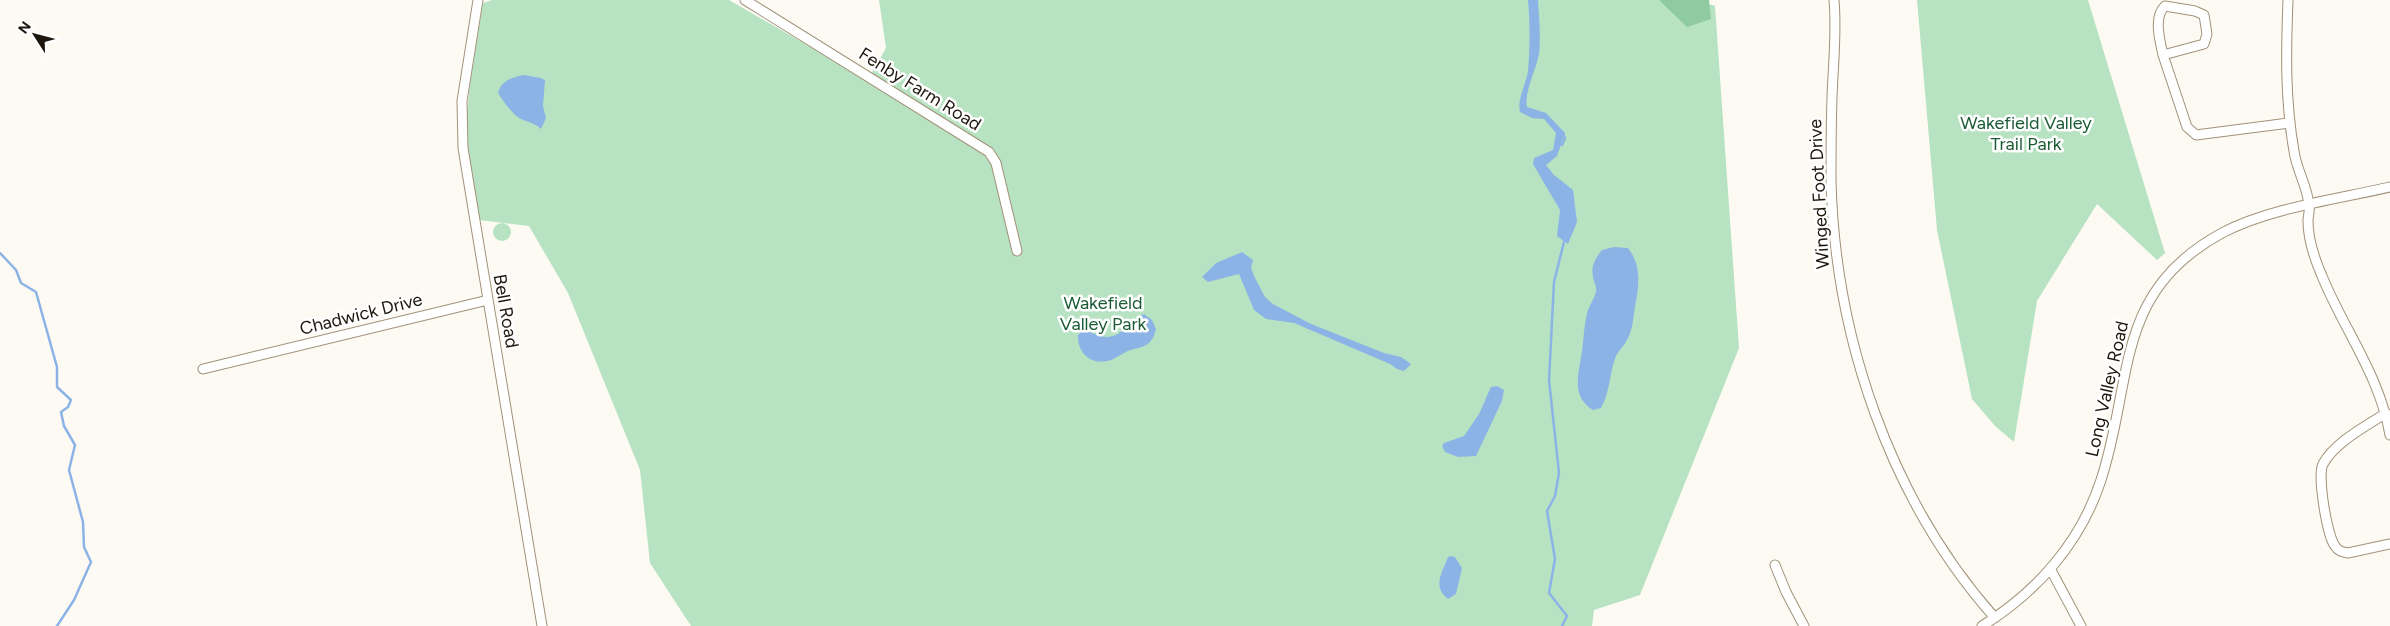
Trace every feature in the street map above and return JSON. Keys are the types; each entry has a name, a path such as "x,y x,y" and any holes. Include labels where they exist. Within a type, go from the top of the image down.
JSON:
{"street":[{"name":"Bell Road","path":"478,0 461,122 467,181 542,626"},
{"name":"Fenby Farm Road","path":"745,0 989,152 996,163 1017,251"},
{"name":"Winged Foot Drive","path":"1834,0 1831,144 1832,212 1838,273 1854,344 1876,415 1902,476 1950,560 1972,592 1995,618"},
{"path":"2288,0 2286,69 2289,123 2294,155 2310,205 2308,222 2321,274 2369,369 2386,413 2390,435"},
{"path":"2163,55 2204,44 2207,34 2204,15 2195,11 2165,6 2162,9 2159,24 2163,55 2187,128 2196,134 2289,123"},
{"name":"Long Valley Road","path":"1982,626 2029,592 2051,570 2085,518 2101,481 2114,434 2125,369 2133,336 2144,308 2172,269 2204,244 2224,232 2279,212 2390,187"},
{"name":"Chadwick Drive","path":"203,369 488,300"},
{"path":"2386,413 2338,448 2323,464 2321,477 2326,519 2332,542 2336,548 2341,552 2348,553 2390,544"},
{"path":"1776,565 1786,592 1804,626"},
{"path":"2051,570 2081,626"}],"green space":[{"name":"Wakefield Valley Park","path":"492,0 729,0 868,80 886,48 879,0 1697,0 1715,6 1739,348 1640,595 1594,610 1592,626 691,626 650,563 640,470 568,293 529,226 479,220 466,142 466,124 470,83 483,3"},
{"path":"1659,0 1709,0 1711,19 1687,27"},
{"name":"Wakefield Valley Trail Park","path":"1917,0 2088,0 2165,253 2157,260 2097,204 2037,301 2014,442 1995,426 1972,399 1937,230"},
{"path":"502,223 508,226 511,232 508,238 502,241 496,238 493,232 496,226"}],"water":[{"path":"1528,0 1538,0 1540,41 1538,61 1527,94 1527,107 1546,113 1565,133 1557,156 1546,165 1554,175 1573,190 1577,222 1568,244 1557,236 1560,210 1533,164 1534,158 1553,150 1556,133 1544,119 1532,118 1520,112 1519,107 1529,62"},
{"path":"523,75 545,80 543,106 546,118 541,129 535,124 515,115 498,93 505,82"},
{"path":"1614,247 1628,248 1636,262 1638,291 1633,324 1626,342 1616,356 1607,395 1601,408 1593,410 1581,398 1578,376 1587,315 1596,291 1592,272 1594,264 1602,250"},
{"path":"1242,252 1253,260 1251,268 1255,278 1265,297 1273,304 1311,324 1384,353 1401,357 1411,364 1404,371 1397,369 1390,364 1294,323 1266,319 1254,310 1239,274 1208,282 1202,277 1216,263"},
{"path":"1144,314 1152,320 1156,329 1153,338 1147,345 1101,362 1090,359 1082,352 1078,335 1082,331 1111,337 1121,332"},
{"path":"1497,386 1504,390 1502,401 1476,456 1458,457 1445,452 1442,446 1444,443 1464,436 1479,414 1491,387"},
{"path":"1448,557 1455,557 1462,568 1456,594 1448,599 1440,589 1439,584 1443,568"}],"waterway":[{"path":"1562,145 1565,138 1563,134"},
{"path":"1562,626 1567,616 1549,593 1555,559 1547,511 1555,496 1559,473 1549,380 1554,282 1565,238"},
{"path":"0,253 16,270 21,283 36,292 57,367 57,387 71,400 68,407 61,412 64,426 75,445 69,470 83,522 84,547 91,562 74,600 57,626"}]}
